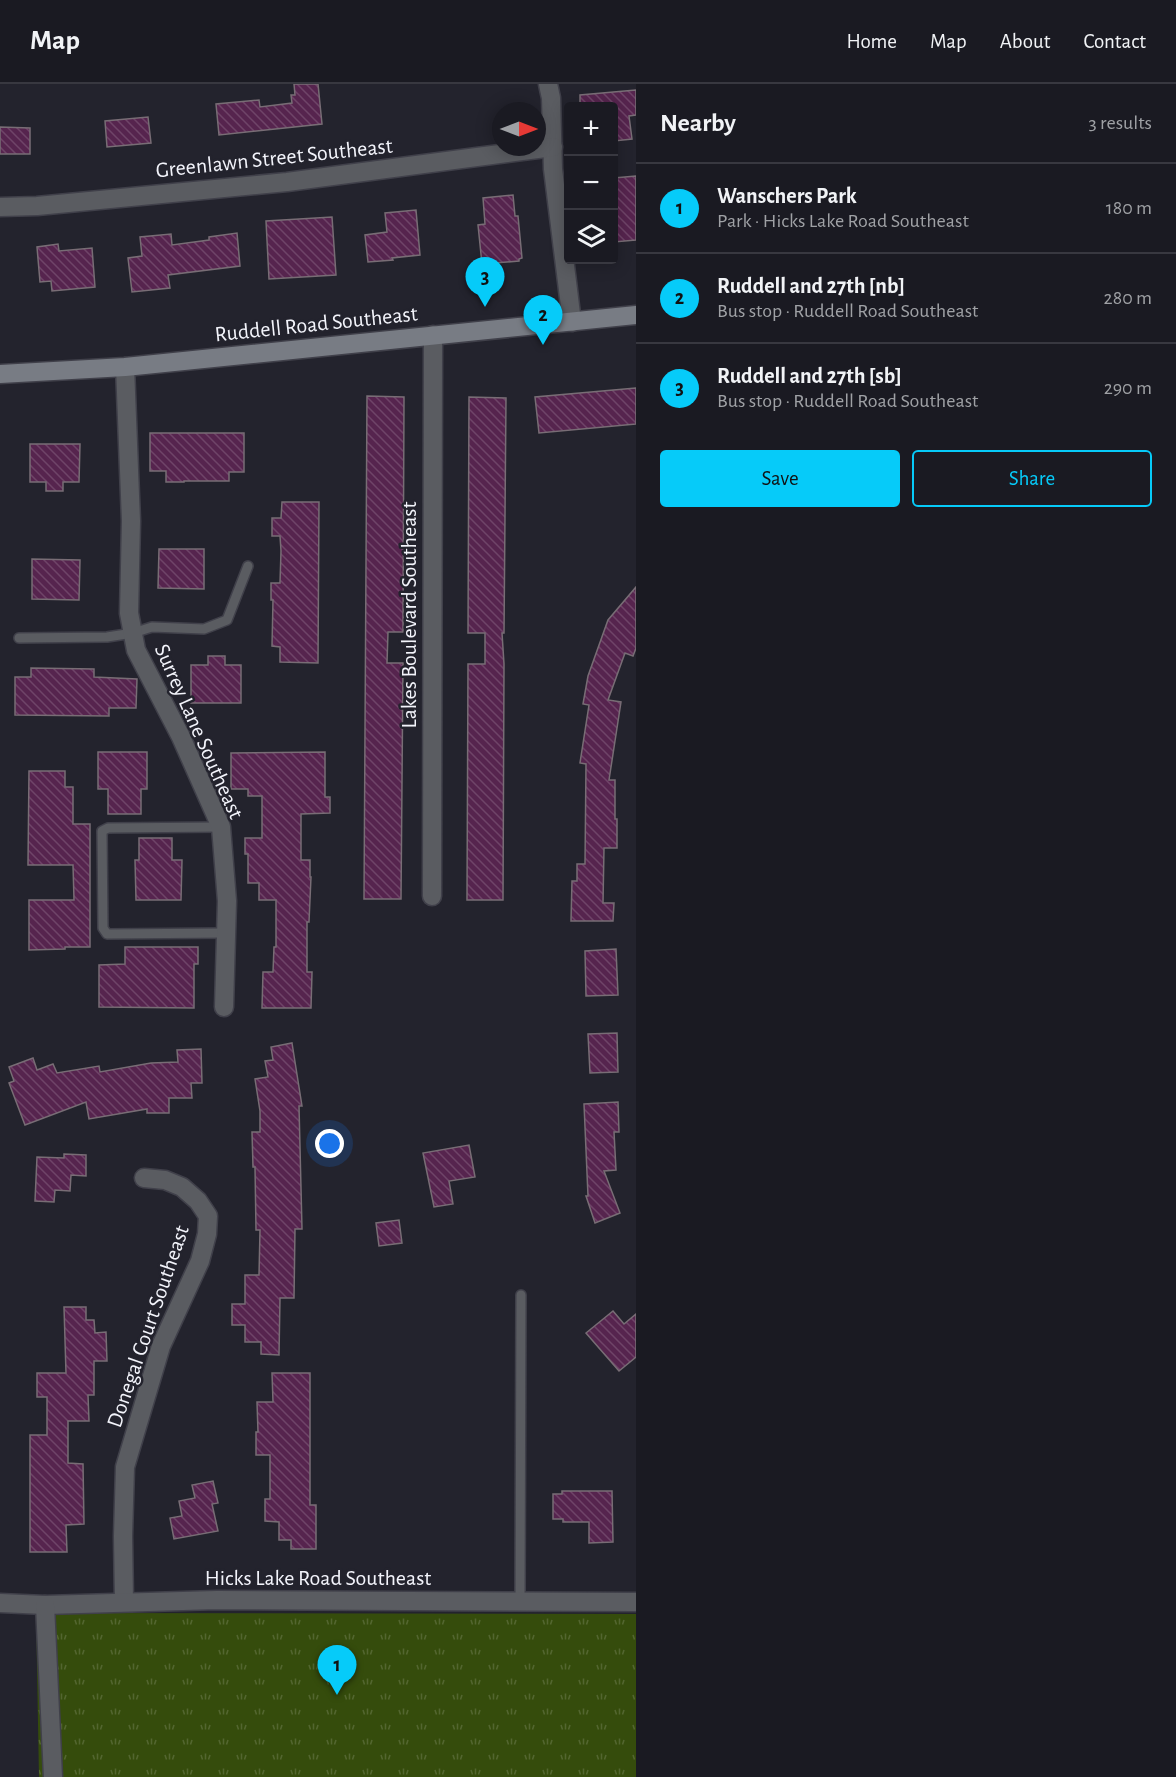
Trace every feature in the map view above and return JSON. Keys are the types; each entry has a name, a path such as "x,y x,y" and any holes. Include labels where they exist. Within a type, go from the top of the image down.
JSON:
{"main road":[{"name":"Ruddell Road Southeast","path":"0,374 125,367 636,315"}],"street":[{"path":"548,84 551,98 555,180 572,322"},
{"name":"Greenlawn Street Southeast","path":"0,207 37,206 286,182 553,147"},
{"name":"Lakes Boulevard Southeast","path":"432,896 433,335"},
{"name":"Surrey Lane Southeast","path":"125,367 130,521 129,613 136,650 181,737 221,827 227,901 224,1006"},
{"name":"Donegal Court Southeast","path":"124,1602 125,1467 161,1346 200,1261 207,1234 208,1216 198,1201 182,1187 165,1180 144,1178"},
{"name":"Hicks Lake Road Southeast","path":"0,1604 45,1605 217,1600 636,1602"},
{"path":"45,1605 53,1777"}],"lane":[{"path":"19,638 107,637 152,627 204,629 227,620 248,566"},
{"path":"221,827 108,828 102,831 103,928 107,934 226,933"},
{"path":"520,1601 521,1295"}],"green space":[{"path":"36,1613 636,1614 636,1777 39,1777"}],"building":[{"path":"294,84 318,84 322,124 219,135 216,104 259,100 260,107 292,103 291,95 295,95"},
{"path":"636,90 636,115 629,116 632,139 618,141 618,102 580,102 580,95"},
{"path":"148,117 151,143 107,147 105,121"},
{"path":"0,127 30,128 30,154 0,154"},
{"path":"636,176 636,240 618,242 618,178"},
{"path":"513,195 515,216 518,216 522,258 519,261 482,264 478,225 485,224 483,198"},
{"path":"416,210 420,255 368,262 365,235 387,232 385,213"},
{"path":"332,217 336,275 269,279 266,221"},
{"path":"237,233 240,266 168,275 170,288 132,292 128,258 142,256 140,237 171,234 172,245 209,240 209,237"},
{"path":"58,244 59,251 92,248 95,287 52,291 51,281 40,282 37,247"},
{"path":"636,388 636,424 539,433 535,397"},
{"path":"367,396 404,397 403,632 388,632 387,663 403,663 401,899 364,899"},
{"path":"469,397 506,398 504,633 502,633 504,664 503,900 467,900 468,664 485,664 485,633 468,633"},
{"path":"150,433 244,433 244,472 229,472 229,481 166,482 166,471 150,471"},
{"path":"30,444 80,444 79,482 63,482 63,491 46,491 46,482 30,482"},
{"path":"282,502 319,502 318,663 280,662 280,647 272,646 271,583 280,583 281,551 280,536 272,536 272,518 281,518"},
{"path":"159,549 204,549 204,589 158,588"},
{"path":"32,559 80,560 79,600 32,599"},
{"path":"636,587 636,648 633,656 625,653 608,700 621,702 609,780 615,780 617,848 604,848 603,903 614,903 613,921 571,921 572,881 577,881 577,864 585,864 586,764 580,763 589,705 583,704 588,676 608,620"},
{"path":"208,656 225,656 225,665 241,665 241,703 191,703 191,665 208,665"},
{"path":"31,668 94,669 94,677 137,679 136,708 109,708 109,716 15,715 15,677 31,677"},
{"path":"98,752 147,752 147,789 141,789 141,814 108,814 108,789 98,789"},
{"path":"325,752 325,797 330,797 330,813 301,814 301,860 310,860 311,877 309,922 307,922 307,972 312,972 311,1008 262,1008 263,972 273,972 274,947 276,947 276,900 259,900 259,883 248,883 248,854 245,854 245,838 262,838 262,796 248,796 248,789 231,789 231,753"},
{"path":"29,771 65,771 65,787 73,787 73,824 90,824 90,947 29,950 29,900 74,900 73,865 28,865"},
{"path":"139,838 172,838 172,860 182,860 181,900 136,900 135,860 139,860"},
{"path":"125,947 198,947 198,964 194,964 194,1008 99,1007 99,965 125,964"},
{"path":"616,949 618,995 586,996 585,951"},
{"path":"617,1033 618,1072 590,1073 588,1034"},
{"path":"292,1043 302,1106 299,1106 302,1229 295,1229 294,1298 280,1298 279,1355 261,1354 261,1342 245,1342 245,1325 232,1325 232,1304 245,1304 245,1275 259,1275 260,1230 256,1230 252,1132 260,1132 260,1111 255,1079 268,1077 265,1061 273,1060 271,1047"},
{"path":"201,1049 202,1083 191,1083 192,1098 169,1098 169,1113 147,1113 147,1109 89,1119 86,1102 25,1125 9,1083 14,1081 9,1067 33,1058 37,1070 53,1064 57,1073 99,1066 100,1072 151,1063 178,1062 177,1050"},
{"path":"618,1102 619,1132 614,1132 616,1170 604,1171 620,1213 595,1223 586,1196 588,1196 584,1104"},
{"path":"469,1145 475,1177 449,1181 453,1204 434,1207 423,1153"},
{"path":"64,1154 86,1155 86,1176 71,1175 70,1191 55,1190 54,1202 35,1201 37,1157 64,1158"},
{"path":"399,1220 402,1243 379,1246 376,1223"},
{"path":"64,1307 86,1307 86,1320 94,1320 95,1333 106,1332 107,1361 94,1361 94,1395 88,1395 89,1421 68,1421 68,1463 83,1464 84,1524 66,1525 67,1552 30,1552 30,1435 47,1435 47,1397 37,1397 37,1373 66,1373"},
{"path":"613,1311 624,1324 636,1314 636,1357 619,1371 586,1333"},
{"path":"272,1373 310,1373 310,1505 316,1505 316,1549 291,1549 291,1540 279,1540 279,1522 265,1521 265,1499 270,1499 270,1455 256,1455 257,1402 273,1402"},
{"path":"213,1481 218,1503 212,1504 218,1531 174,1539 170,1518 182,1516 179,1501 195,1498 192,1485"},
{"path":"562,1491 612,1491 613,1542 589,1543 589,1522 563,1522 563,1519 553,1519 553,1494 562,1494"}],"place":[{"name":"Ruddell and 27th [sb]","path":"485,307"},
{"name":"Ruddell and 27th [nb]","path":"543,345"},
{"name":"Wanschers Park","path":"337,1695"}]}
